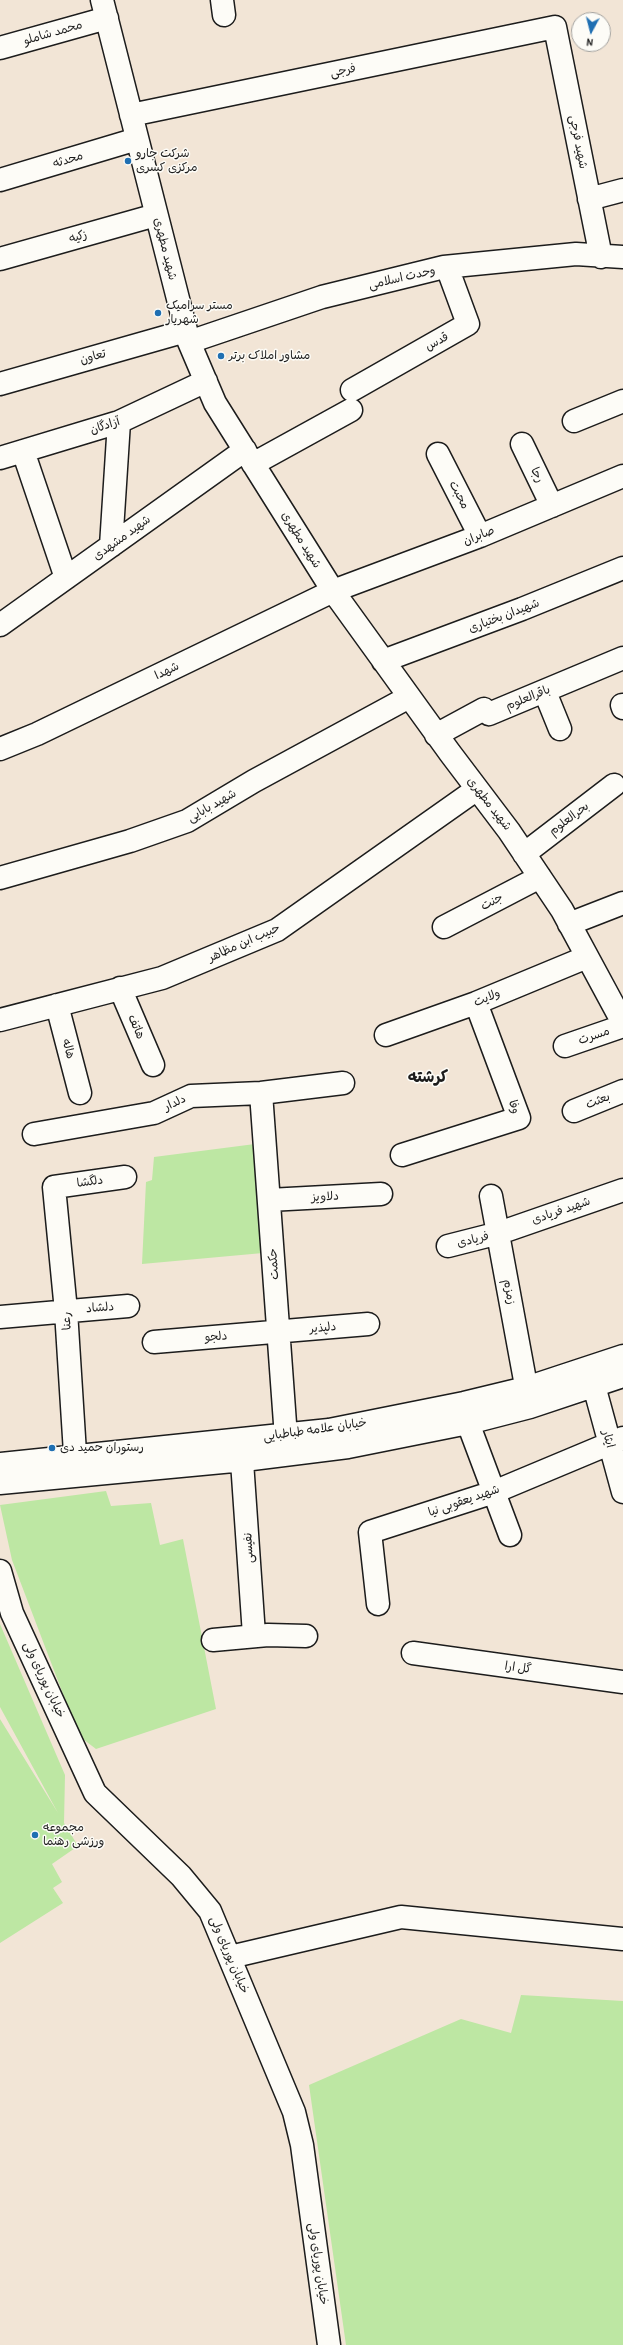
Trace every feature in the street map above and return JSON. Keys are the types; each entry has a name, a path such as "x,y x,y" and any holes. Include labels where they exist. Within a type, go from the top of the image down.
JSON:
{"street":[{"name":"محمد شاملو","path":"0,48 105,9"},
{"name":"شهید مطهری","path":"105,9 156,215 188,336 215,403 333,591 540,877 569,924 621,1015"},
{"name":"فرجی","path":"131,115 555,27"},
{"name":"شهید فرجی","path":"555,27 601,257"},
{"name":"محدثه","path":"0,180 137,139"},
{"path":"589,199 623,190"},
{"name":"زکیه","path":"0,259 156,215"},
{"name":"وحدت اسلامی","path":"188,336 322,297 447,267 576,254 601,257 623,257"},
{"name":"قدس","path":"249,457 352,400 468,324 447,267"},
{"name":"تعاون","path":"0,384 188,336"},
{"name":"آزادگان","path":"0,458 119,422 206,381"},
{"path":"574,421 623,401"},
{"path":"111,546 119,422"},
{"name":"رجا","path":"522,444 552,506"},
{"path":"23,451 66,578"},
{"name":"محبت","path":"438,454 480,536"},
{"name":"شهید مشهدی","path":"0,625 111,546 249,457"},
{"name":"صابران","path":"333,591 480,536 623,476"},
{"name":"شهیدان بختیاری","path":"384,661 522,609 623,568"},
{"name":"شهدا","path":"0,749 37,734 333,591"},
{"name":"باقرالعلوم","path":"436,735 484,710 489,714 545,692 623,658"},
{"path":"545,692 560,729"},
{"name":"شهید بابایی","path":"0,878 130,841 188,821 254,781 409,697"},
{"name":"بحرالعلوم","path":"524,854 614,785"},
{"name":"حبیب ابن مظاهر","path":"0,1020 162,978 277,930 477,789"},
{"name":"جنت","path":"444,927 540,877"},
{"path":"569,924 623,903"},
{"name":"ولایت","path":"386,1035 476,1003 587,957"},
{"name":"هاتف","path":"120,988 152,1065"},
{"name":"وفا","path":"402,1155 519,1118 476,1003"},
{"name":"هاله","path":"57,1005 80,1093"},
{"name":"مسرت","path":"565,1046 621,1015"},
{"name":"دلدار","path":"34,1134 154,1113 191,1096 261,1093 342,1083"},
{"name":"بعثت","path":"574,1110 623,1091"},
{"name":"حکمت","path":"261,1093 286,1445"},
{"name":"دلگشا","path":"54,1187 126,1177"},
{"name":"رعنا","path":"54,1187 66,1311 76,1476"},
{"name":"شهید فریادی","path":"499,1233 623,1190"},
{"name":"دلاویز","path":"269,1200 381,1194"},
{"name":"زمزم","path":"491,1196 528,1397"},
{"name":"فریادی","path":"448,1246 499,1233"},
{"name":"دلشاد","path":"0,1317 128,1306"},
{"name":"دلپذیر","path":"278,1332 368,1324"},
{"name":"دلجو","path":"154,1342 278,1332"},
{"name":"خیابان علامه طباطبایی","path":"0,1483 76,1476 242,1450 286,1445 411,1415 466,1413 528,1397 591,1377 623,1356"},
{"name":"خیابان علامه طباطبایی","path":"591,1377 623,1376"},
{"name":"ایثار","path":"591,1377 616,1441 623,1492"},
{"path":"466,1413 510,1535"},
{"name":"شهید یعقوبی نیا","path":"378,1604 370,1532 494,1492 616,1441"},
{"name":"خیابان علامه طباطبایی","path":"0,1464 75,1455 242,1450"},
{"name":"نفیسی","path":"242,1450 254,1635"},
{"name":"خیابان پوریای ولی","path":"0,1571 12,1613 95,1793 181,1876 210,1911 230,1957 294,2112 302,2145 330,2345"},
{"path":"213,1640 254,1635 306,1636"},
{"name":"گل ارا","path":"413,1653 623,1682"},
{"path":"230,1957 401,1917 623,1939"}],"green space":[{"path":"255,1144 263,1253 142,1264 146,1182 152,1180 154,1157"},
{"path":"106,1491 111,1506 151,1503 160,1545 183,1539 216,1709 96,1749 79,1736 12,1560 0,1505"},
{"name":"مجموعه ورزشی رهنما","path":"0,1624 65,1775 64,1823 78,1846 52,1864 62,1882 53,1888 63,1903 0,1943 0,1719 58,1813 0,1707"},
{"path":"521,1995 623,2001 623,2345 346,2345 309,2085 461,2019 511,2033"}],"place":[{"name":"شرکت جارو مرکزی کسری","path":"128,161"},
{"name":"مستر سرامیک شهریار","path":"158,313"},
{"name":"مشاور املاک برتر","path":"221,356"},
{"name":"رستوران حمید دی","path":"52,1448"},
{"name":"مجموعه ورزشی رهنما","path":"35,1835"}],"district":[{"name":"کرشته","path":"428,1078"}]}
